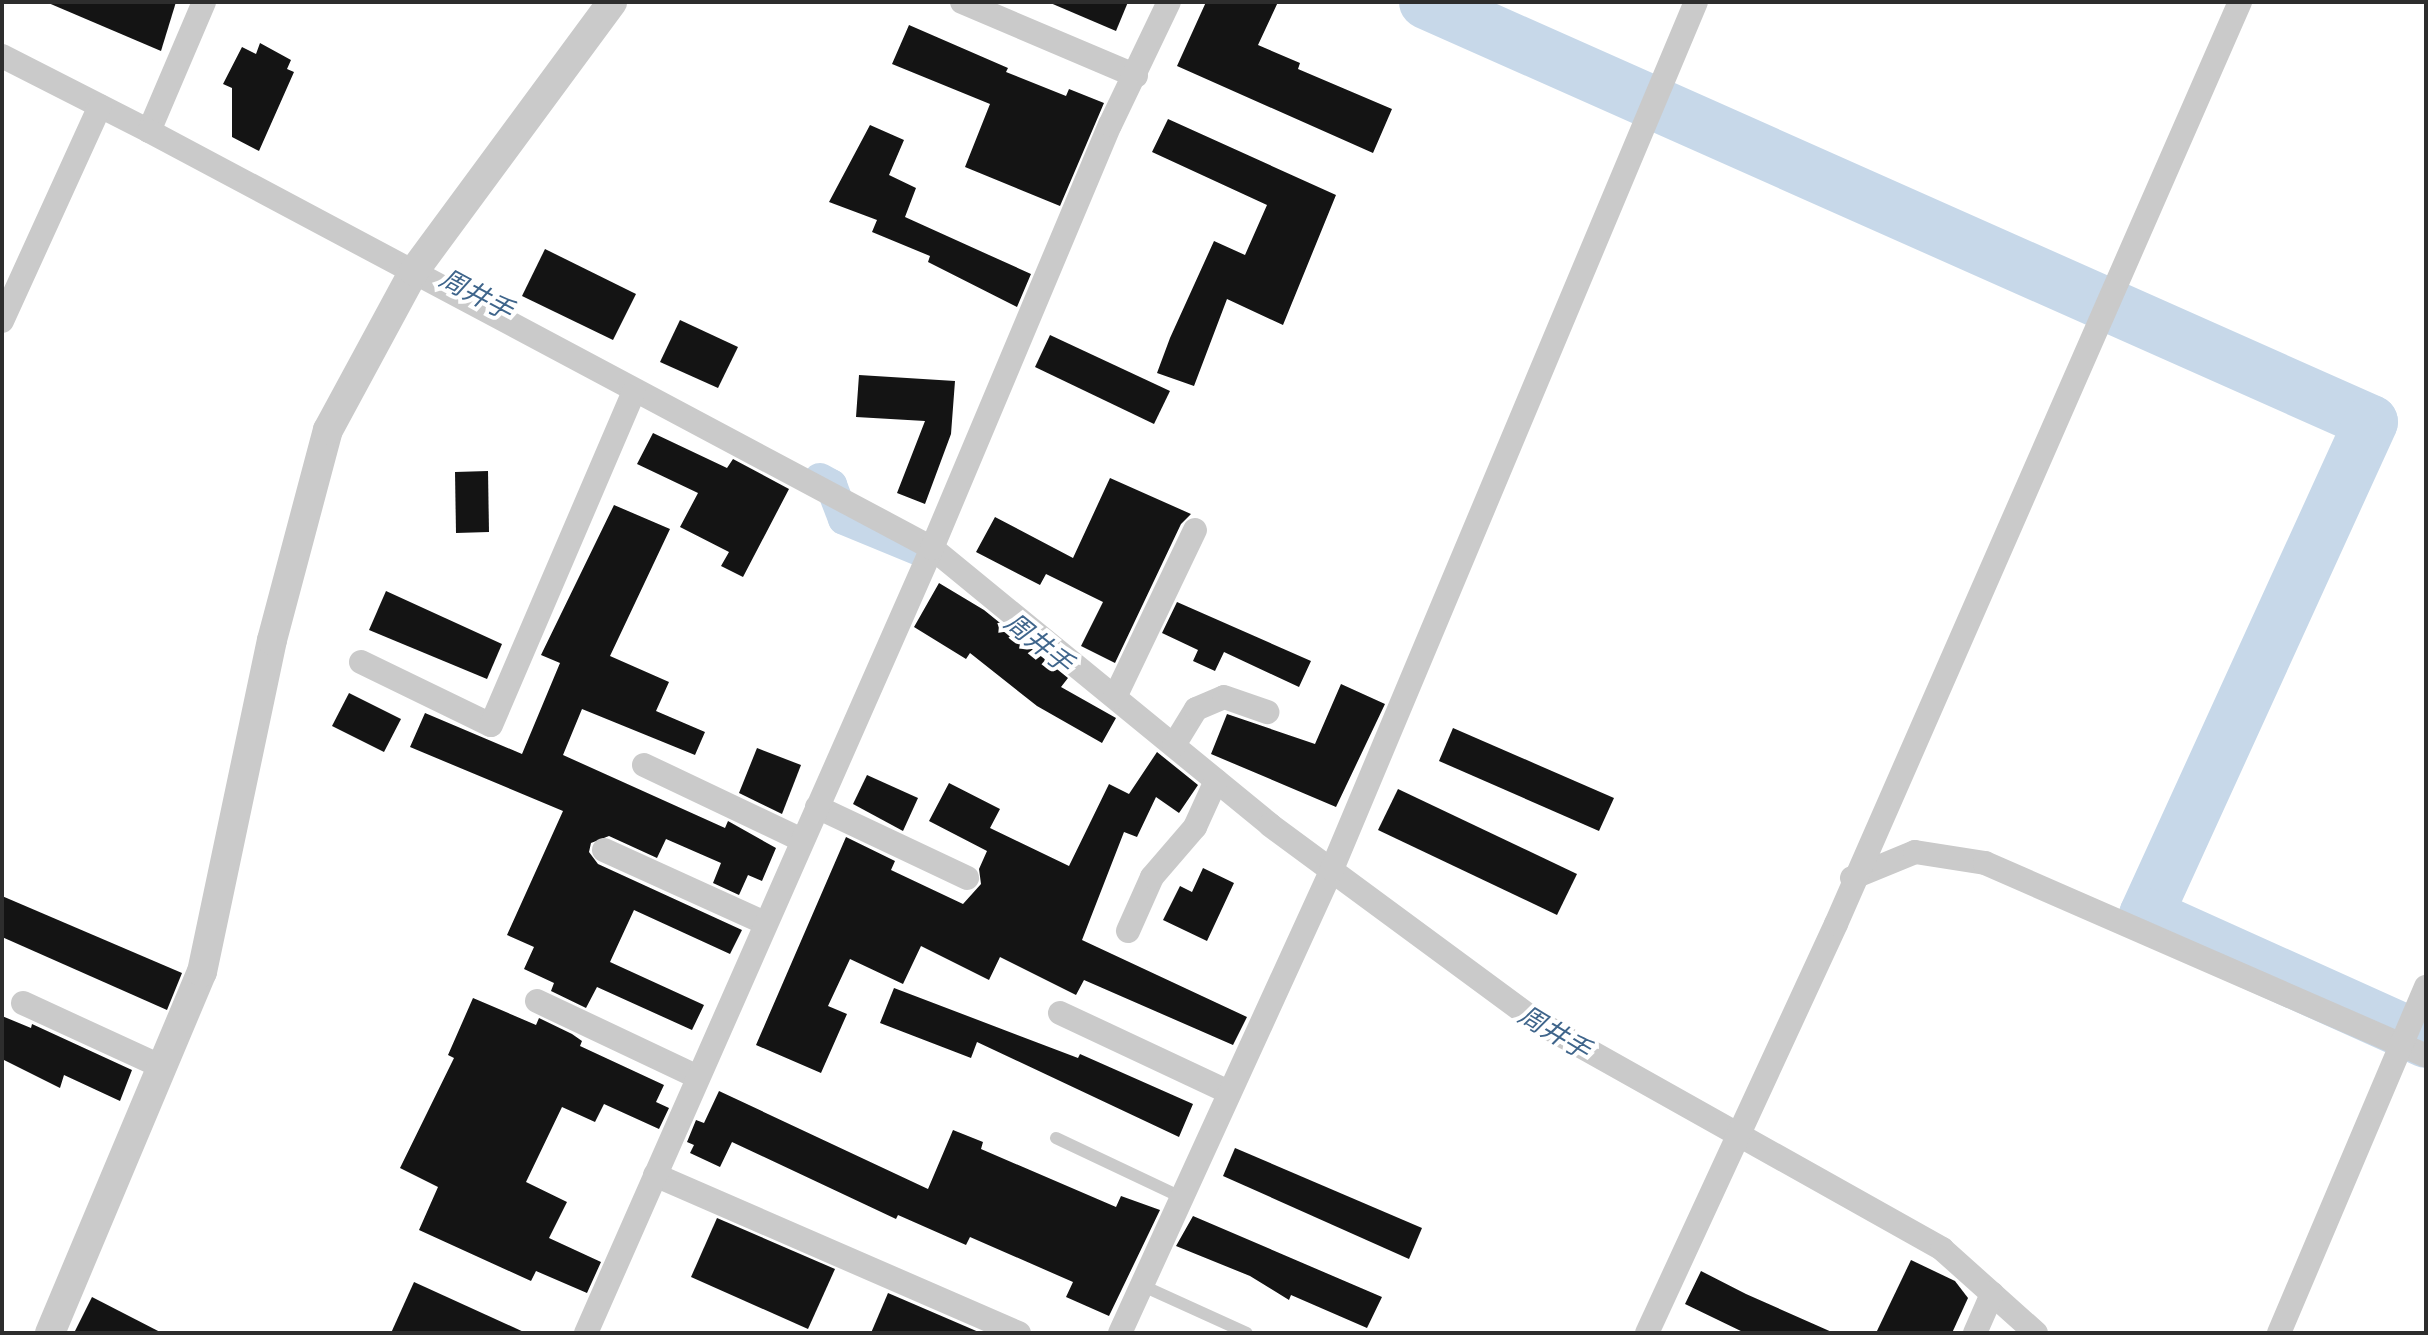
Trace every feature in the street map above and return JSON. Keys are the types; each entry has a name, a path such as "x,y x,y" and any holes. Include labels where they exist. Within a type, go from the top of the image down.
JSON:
{"street":[{"path":"149,131 204,2"},
{"path":"50,1333 202,972 272,640 328,430 414,271 612,2"},
{"path":"962,2 1136,76"},
{"path":"586,1333 932,548 1000,380 1169,2"},
{"path":"1120,1333 1332,869 1696,2"},
{"path":"1652,1331 2240,2"},
{"path":"2,56 414,271 932,548 1216,781 1536,1021 1739,1131 1942,1249 2036,1333"},
{"path":"2,321 100,106"},
{"path":"361,662 491,725 634,391"},
{"path":"1115,697 1195,530"},
{"path":"1174,745 1196,709 1224,697 1267,712"},
{"path":"644,765 802,840"},
{"path":"1128,931 1152,877 1195,827 1216,781"},
{"path":"817,807 967,878"},
{"path":"604,850 765,923"},
{"path":"1852,878 1915,852 1985,863 2426,1056"},
{"path":"2279,1333 2426,987"},
{"path":"537,1001 698,1077"},
{"path":"23,1003 162,1067"},
{"path":"1060,1013 1229,1092"},
{"path":"655,1175 1019,1333"},
{"path":"1975,1333 1992,1294"}],"lane":[{"path":"1056,1138 1181,1197"},
{"path":"1141,1285 1247,1333"}],"building":[{"path":"46,2 176,2 161,51"},
{"path":"1048,2 1128,2 1116,31"},
{"path":"1206,2 1278,2 1258,45 1300,63 1298,69 1392,109 1373,153 1177,66"},
{"path":"909,25 1008,68 1006,72 1066,96 1069,89 1104,103 1060,206 965,167 990,104 892,64"},
{"path":"260,43 291,60 287,69 294,72 259,151 232,137 232,88 223,84 242,47 256,54"},
{"path":"1168,119 1336,195 1283,325 1227,299 1194,386 1157,373 1170,338 1214,241 1245,255 1267,205 1152,152"},
{"path":"870,125 904,140 889,175 916,188 905,217 1031,274 1017,307 928,262 930,256 872,232 877,220 829,202"},
{"path":"545,249 636,294 613,340 522,296"},
{"path":"680,320 738,347 718,388 660,362"},
{"path":"1050,335 1170,391 1154,424 1035,367"},
{"path":"859,375 955,381 951,434 925,504 897,493 925,421 856,417"},
{"path":"653,433 727,468 733,459 789,489 743,577 721,566 729,552 680,527 698,493 637,464"},
{"path":"488,471 489,532 456,533 455,472"},
{"path":"1110,478 1191,514 1181,524 1115,663 1081,646 1103,602 1046,574 1040,585 976,552 995,517 1073,558"},
{"path":"614,505 670,529 610,656 669,682 656,711 705,732 695,755 582,709 563,755 725,828 728,821 776,848 762,881 748,875 739,895 713,883 721,863 666,839 657,858 609,836 591,843 589,852 598,864 742,930 730,954 634,910 610,962 704,1005 692,1030 597,987 586,1008 551,991 554,983 524,969 534,947 507,935 563,811 410,747 425,713 522,754 560,663 541,655"},
{"path":"939,583 984,610 1068,678 1061,687 1116,718 1102,743 1037,706 970,653 966,659 914,627"},
{"path":"386,591 502,644 487,679 369,630"},
{"path":"1177,602 1311,661 1299,687 1224,652 1215,671 1193,661 1198,650 1162,633"},
{"path":"1341,684 1385,704 1336,807 1211,754 1227,714 1315,744"},
{"path":"349,693 401,719 384,752 332,726"},
{"path":"1453,728 1614,798 1599,831 1439,761"},
{"path":"757,748 801,765 782,814 739,793"},
{"path":"1157,752 1198,785 1179,813 1156,797 1137,837 1124,832 1082,940 1247,1017 1233,1045 1084,980 1076,995 1000,957 989,980 921,946 903,984 850,959 828,1006 847,1014 821,1073 756,1045 846,837 895,861 891,870 963,904 981,884 979,869 987,851 929,821 949,783 1000,809 990,828 1069,866 1109,784 1129,794"},
{"path":"867,775 918,798 903,831 853,804"},
{"path":"1398,789 1577,874 1557,915 1378,830"},
{"path":"1203,868 1234,883 1207,941 1163,920 1180,886 1192,892"},
{"path":"2,896 182,973 167,1010 2,937"},
{"path":"894,988 1078,1058 1080,1054 1193,1104 1179,1137 977,1042 971,1058 880,1023"},
{"path":"473,998 536,1025 539,1018 572,1034 582,1041 580,1046 664,1085 656,1102 669,1108 659,1129 604,1104 595,1122 562,1107 526,1182 567,1202 549,1238 601,1262 587,1293 536,1271 531,1281 419,1230 438,1187 400,1168 454,1058 448,1055"},
{"path":"2,1016 31,1028 32,1024 132,1070 120,1101 64,1075 60,1088 2,1059"},
{"path":"719,1091 928,1189 953,1130 983,1142 981,1149 1116,1207 1121,1196 1160,1210 1109,1316 1066,1297 1073,1282 970,1237 966,1245 898,1215 896,1219 732,1142 720,1167 690,1153 694,1145 687,1142 696,1120 704,1123"},
{"path":"1235,1148 1422,1228 1409,1259 1223,1176"},
{"path":"1193,1216 1382,1297 1367,1328 1291,1295 1289,1300 1250,1276 1176,1246"},
{"path":"717,1218 835,1269 808,1329 691,1277"},
{"path":"1911,1260 1955,1281 1968,1298 1952,1333 1876,1333"},
{"path":"1701,1271 1834,1333 1745,1333 1685,1304"},
{"path":"414,1282 526,1333 391,1333"},
{"path":"888,1293 895,1296 981,1333 871,1333"},
{"path":"92,1297 162,1333 74,1333"}],"waterway":[{"path":"1426,2 2371,422 2146,915 2426,1041"},
{"name":"周井手","path":"820,479 831,485 844,519 922,551"}]}
